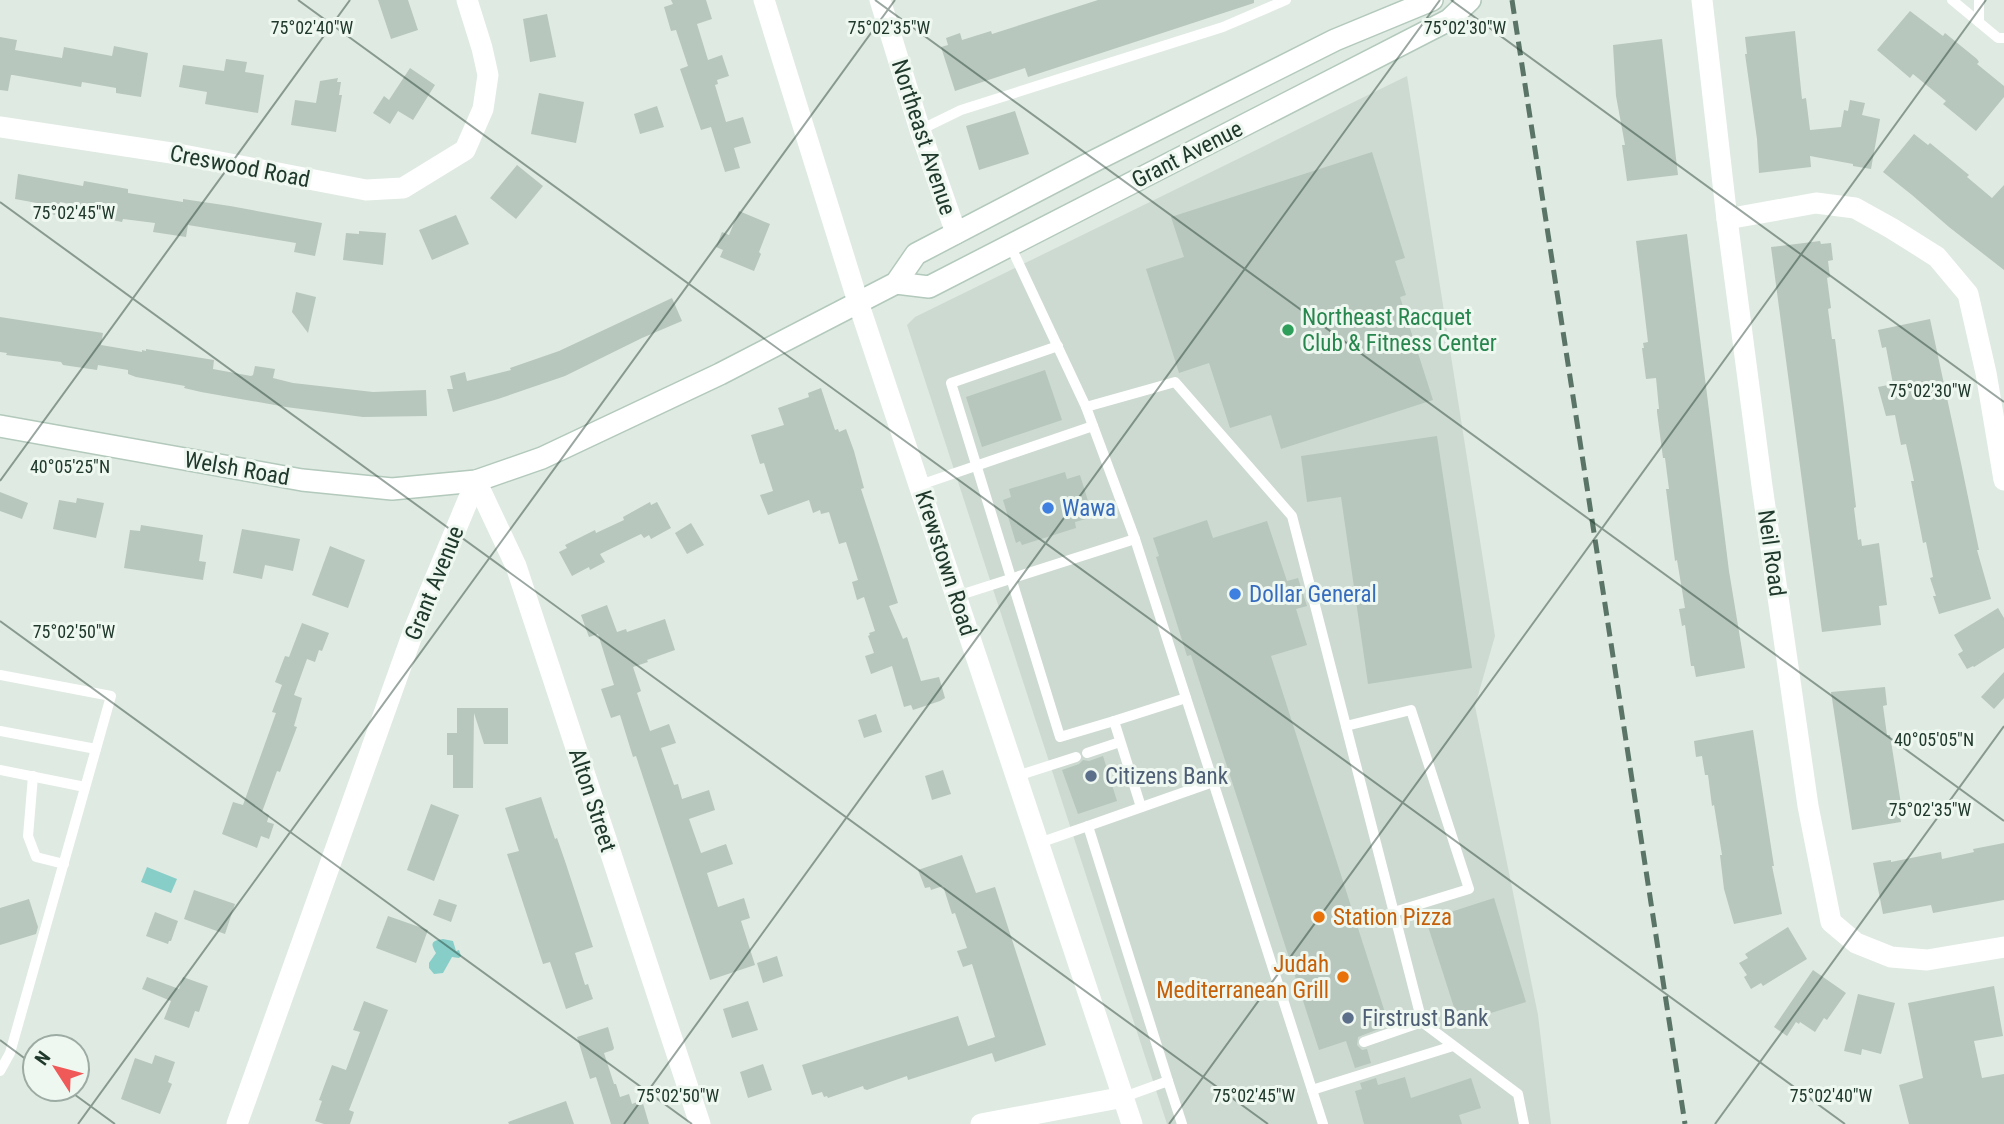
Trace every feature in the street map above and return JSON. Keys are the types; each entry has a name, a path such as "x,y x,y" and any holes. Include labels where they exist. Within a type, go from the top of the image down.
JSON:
{"street":[{"name":"Creswood Road","path":"0,127 178,154 366,190 403,188 465,150 483,109 488,75 467,0"},
{"name":"Krewstown Road","path":"764,0 858,302 1132,1124"},
{"name":"Northeast Avenue","path":"880,0 920,130 956,233"},
{"name":"Grant Avenue","path":"237,1124 415,627 476,481 542,458 720,374 896,283 916,254 1323,46 1432,0"},
{"name":"Grant Avenue","path":"896,283 929,287 1449,20 1470,0"},
{"name":"Neil Road","path":"1702,0 1727,219 1808,806 1832,922 1856,943 1891,957 1927,960 2004,947"},
{"path":"1727,219 1816,203 1856,208 1937,257 1968,294 1986,373 2004,480"},
{"name":"Welsh Road","path":"0,426 302,480 392,489 476,481"},
{"name":"Alton Street","path":"476,481 516,566 700,1124"},
{"path":"990,1123 1124,1097"}],"lane":[{"path":"920,130 961,110 1223,27 1286,0"},
{"path":"1952,0 1998,38 2004,37"},
{"path":"1979,0 1979,22"},
{"path":"1010,245 1086,407 1135,539 1323,1124"},
{"path":"1058,346 951,383 1060,737 1186,698"},
{"path":"1086,407 1175,382 1292,516 1422,1022 1518,1094 1524,1124"},
{"path":"920,485 1093,426"},
{"path":"957,596 1135,539"},
{"path":"0,675 111,696 10,1053 0,1071"},
{"path":"1346,726 1411,710 1469,889 1394,912"},
{"path":"1114,721 1141,807"},
{"path":"0,731 96,749"},
{"path":"1017,776 1120,742"},
{"path":"0,769 85,787"},
{"path":"33,776 28,836 36,857 64,864"},
{"path":"1039,843 1213,782"},
{"path":"1088,826 1182,1124"},
{"path":"1364,1042 1422,1022"},
{"path":"1312,1090 1453,1046"},
{"path":"1124,1097 1168,1081"}],"shaded area":[{"path":"1407,76 1495,636 1475,706 1538,1015 1551,1124 1167,1124 907,325 915,317"}],"water":[{"path":"147,867 177,879 171,893 141,882"},
{"path":"443,939 453,941 461,956 452,957 443,973 434,974 429,968 429,963 436,953 433,943"}],"building":[{"path":"378,0 408,0 418,30 391,39"},
{"path":"671,0 706,0 712,19 697,24 708,60 722,55 729,76 717,80 718,84 715,85 726,122 743,117 751,143 734,148 740,168 725,172 711,127 701,130 680,69 688,66 676,30 671,31 664,7 673,4"},
{"path":"1098,0 1254,0 1254,3 1028,77 1025,68 955,91 941,47 948,45 946,38 960,33 962,40 991,31 992,34"},
{"path":"1910,11 1943,36 1945,33 2004,86 2004,97 1976,131 1943,104 1946,101 1913,74 1910,78 1877,50"},
{"path":"547,14 556,57 530,62 523,19"},
{"path":"1795,31 1802,99 1806,98 1810,130 1841,127 1844,110 1848,111 1850,100 1865,103 1862,115 1880,119 1871,169 1810,156 1811,167 1759,173 1745,37"},
{"path":"0,37 17,40 15,50 62,58 64,47 112,56 114,46 148,53 141,97 116,93 116,88 82,82 81,87 13,75 8,91 0,90"},
{"path":"1662,39 1678,175 1627,181 1622,145 1625,145 1616,96 1613,45"},
{"path":"226,59 247,62 245,72 264,75 258,113 205,104 207,92 179,87 183,65 224,71"},
{"path":"410,68 435,85 413,120 398,111 390,124 373,113 384,96 389,100"},
{"path":"338,78 337,82 341,82 339,95 342,95 336,132 291,125 295,100 316,103 320,81"},
{"path":"539,93 584,102 576,143 531,134"},
{"path":"657,106 664,127 640,134 634,114"},
{"path":"1015,111 1029,154 979,170 966,126"},
{"path":"1914,134 1928,145 1930,143 1969,175 1967,177 1992,198 2004,185 2004,270 1883,172"},
{"name":"Northeast Racquet Club & Fitness Center","path":"1372,152 1405,258 1395,261 1406,295 1400,297 1433,400 1281,449 1271,415 1230,428 1209,363 1179,373 1146,269 1184,257 1171,217"},
{"path":"517,165 543,186 516,219 490,198"},
{"path":"18,174 83,186 84,181 128,189 128,193 230,206 322,223 315,256 294,252 296,243 188,225 186,237 153,232 155,223 123,219 122,222 102,218 103,210 60,202 56,215 35,212 37,203 15,199"},
{"path":"739,211 770,224 754,271 720,257 723,250 716,247 722,232 729,235"},
{"path":"456,215 469,244 432,260 419,230"},
{"path":"359,231 386,233 383,265 343,260 346,233 359,234"},
{"path":"1687,234 1729,571 1745,668 1696,677 1694,666 1691,666 1685,625 1682,626 1679,609 1685,608 1677,560 1675,561 1666,489 1669,489 1657,412 1656,378 1646,379 1642,348 1643,343 1648,342 1636,241"},
{"path":"1820,241 1821,244 1831,243 1833,260 1828,261 1830,277 1827,278 1831,308 1828,309 1832,339 1835,339 1844,408 1858,540 1861,539 1862,546 1879,543 1887,605 1879,606 1881,625 1822,632 1771,247"},
{"path":"296,292 316,297 308,333 292,312"},
{"path":"672,298 682,321 565,376 453,412 447,389 453,389 450,376 465,372 467,381 511,370 510,368 559,351"},
{"path":"0,317 103,333 101,345 214,360 213,369 251,376 255,366 275,369 273,378 293,383 373,392 426,390 427,416 363,417 286,407 136,377 128,374 128,370 98,365 97,370 6,355 7,353 0,352"},
{"path":"1930,319 1977,550 1991,599 1939,614 1933,596 1936,596 1930,578 1933,577 1926,542 1923,543 1906,444 1901,445 1895,415 1886,416 1878,387 1893,384 1886,347 1882,348 1878,330"},
{"path":"1045,370 1062,420 982,447 966,397"},
{"path":"821,388 835,430 838,429 839,432 846,429 854,451 864,488 861,489 898,603 889,606 903,639 907,637 921,681 939,677 945,698 913,710 911,705 904,707 892,666 871,674 865,656 874,653 868,636 875,631 864,597 857,600 852,582 858,580 846,542 839,544 829,512 821,514 820,510 813,513 809,500 768,515 760,495 773,491 764,463 760,464 751,435 784,425 778,408 809,397 808,393"},
{"path":"1437,436 1472,668 1368,684 1341,497 1307,502 1301,456"},
{"name":"Wawa","path":"1065,472 1067,479 1080,475 1093,517 1075,522 1076,528 1022,545 1020,541 1016,543 1003,500 1011,497 1009,489"},
{"path":"0,492 28,503 22,519 0,511"},
{"path":"77,498 104,503 96,538 53,529 59,500 76,503"},
{"path":"650,502 651,505 657,502 671,528 651,539 649,535 644,538 641,534 600,554 605,562 572,576 559,552 567,548 565,545 595,530 596,533 624,520 623,517"},
{"path":"1207,520 1213,538 1267,521 1287,581 1298,578 1307,606 1296,609 1307,645 1271,656 1389,1025 1358,1037 1357,1045 1362,1050 1367,1049 1371,1063 1355,1068 1346,1041 1319,1050 1191,655 1187,656 1156,557 1159,556 1153,538"},
{"path":"691,523 704,545 687,554 675,533"},
{"path":"141,525 203,535 199,561 206,562 203,580 124,568 130,530 140,531"},
{"path":"242,529 300,539 293,571 265,565 262,579 233,573"},
{"path":"330,546 365,560 348,608 312,595"},
{"path":"607,605 617,632 626,629 627,632 665,619 675,650 633,667 641,691 637,693 650,731 669,724 676,743 661,748 682,799 709,790 715,810 689,819 701,853 726,844 733,864 707,873 718,907 744,898 750,918 741,921 755,965 710,980 636,756 633,757 620,715 611,718 601,689 614,685 598,634 589,637 581,615"},
{"path":"1998,608 2004,618 2004,648 1967,669 1958,654 1963,651 1954,635"},
{"path":"302,623 329,633 315,662 307,659 294,695 302,698 294,726 297,727 262,812 269,815 267,822 274,824 269,839 261,836 257,848 222,834 233,802 243,805 276,713 272,712 282,685 275,682 285,656 289,657"},
{"path":"2004,672 2004,698 1994,709 1981,697"},
{"path":"1885,687 1887,705 1883,706 1901,804 1898,805 1901,822 1852,830 1831,692"},
{"path":"457,708 508,708 508,744 484,744 474,713 473,788 453,788 453,755 447,755 447,733 457,733"},
{"path":"876,714 882,732 864,738 858,720"},
{"path":"1753,730 1772,866 1782,914 1734,924 1724,889 1722,855 1708,775 1705,775 1702,756 1696,757 1694,741"},
{"name":"Citizens Bank","path":"1103,756 1117,801 1078,814 1062,770 1083,760 1089,761"},
{"path":"943,770 951,794 932,800 925,776"},
{"path":"541,797 593,947 575,953 585,985 588,984 593,999 566,1009 550,962 543,964 507,854 519,851 505,808"},
{"path":"431,804 459,815 434,881 407,870"},
{"path":"2004,843 2004,900 1933,913 1931,905 1883,914 1873,863 1941,852 1942,859"},
{"path":"962,855 976,893 995,887 1046,1045 995,1062 992,1053 867,1090 863,1086 828,1098 824,1097 822,1092 812,1095 802,1065 874,1042 958,1016 968,1046 995,1037 972,964 963,967 957,951 967,948 943,886 931,890 930,887 925,888 918,870"},
{"path":"194,890 235,904 225,934 184,919"},
{"path":"1494,898 1526,1002 1459,1023 1426,920"},
{"path":"29,899 38,927 36,934 0,945 0,908"},
{"path":"439,899 457,905 451,922 433,915"},
{"path":"155,912 178,921 168,944 146,936"},
{"path":"388,916 428,930 416,963 376,948"},
{"path":"1788,927 1807,959 1763,986 1761,983 1751,989 1744,977 1747,975 1739,963 1748,958 1745,954"},
{"path":"777,956 783,976 763,983 757,963"},
{"path":"1813,970 1846,993 1815,1032 1796,1022 1787,1036 1774,1027"},
{"path":"147,977 179,989 183,977 208,986 199,1012 195,1011 189,1028 164,1019 171,1001 142,989"},
{"path":"1994,986 2003,1036 1974,1041 1982,1078 2004,1074 2004,1124 1909,1124 1899,1085 1923,1078 1908,1003"},
{"path":"1858,994 1895,1003 1881,1054 1862,1049 1861,1055 1844,1051"},
{"path":"364,1001 388,1010 349,1110 354,1112 350,1124 324,1124 315,1121 322,1101 319,1100 332,1065 346,1070 360,1032 353,1030"},
{"path":"748,1001 758,1030 732,1038 723,1009"},
{"path":"608,1027 614,1048 604,1053 614,1084 620,1097 629,1094 632,1104 642,1100 649,1124 611,1124 596,1077 590,1079 577,1037"},
{"path":"155,1055 175,1062 168,1082 172,1084 160,1114 121,1099 135,1058 152,1064"},
{"path":"763,1064 772,1090 748,1098 740,1072"},
{"path":"1405,1077 1411,1098 1471,1078 1481,1108 1459,1115 1462,1124 1364,1124 1355,1091 1362,1089 1360,1083 1376,1078 1378,1085"},
{"path":"566,1101 574,1124 508,1122"}],"railway":[{"path":"1512,0 1685,1124"}],"place":[{"name":"Northeast Racquet Club & Fitness Center","path":"1288,330"},
{"name":"Wawa","path":"1048,508"},
{"name":"Dollar General","path":"1235,594"},
{"name":"Citizens Bank","path":"1091,776"},
{"name":"Station Pizza","path":"1319,917"},
{"name":"Judah Mediterranean Grill","path":"1343,977"},
{"name":"Firstrust Bank","path":"1348,1018"}]}
